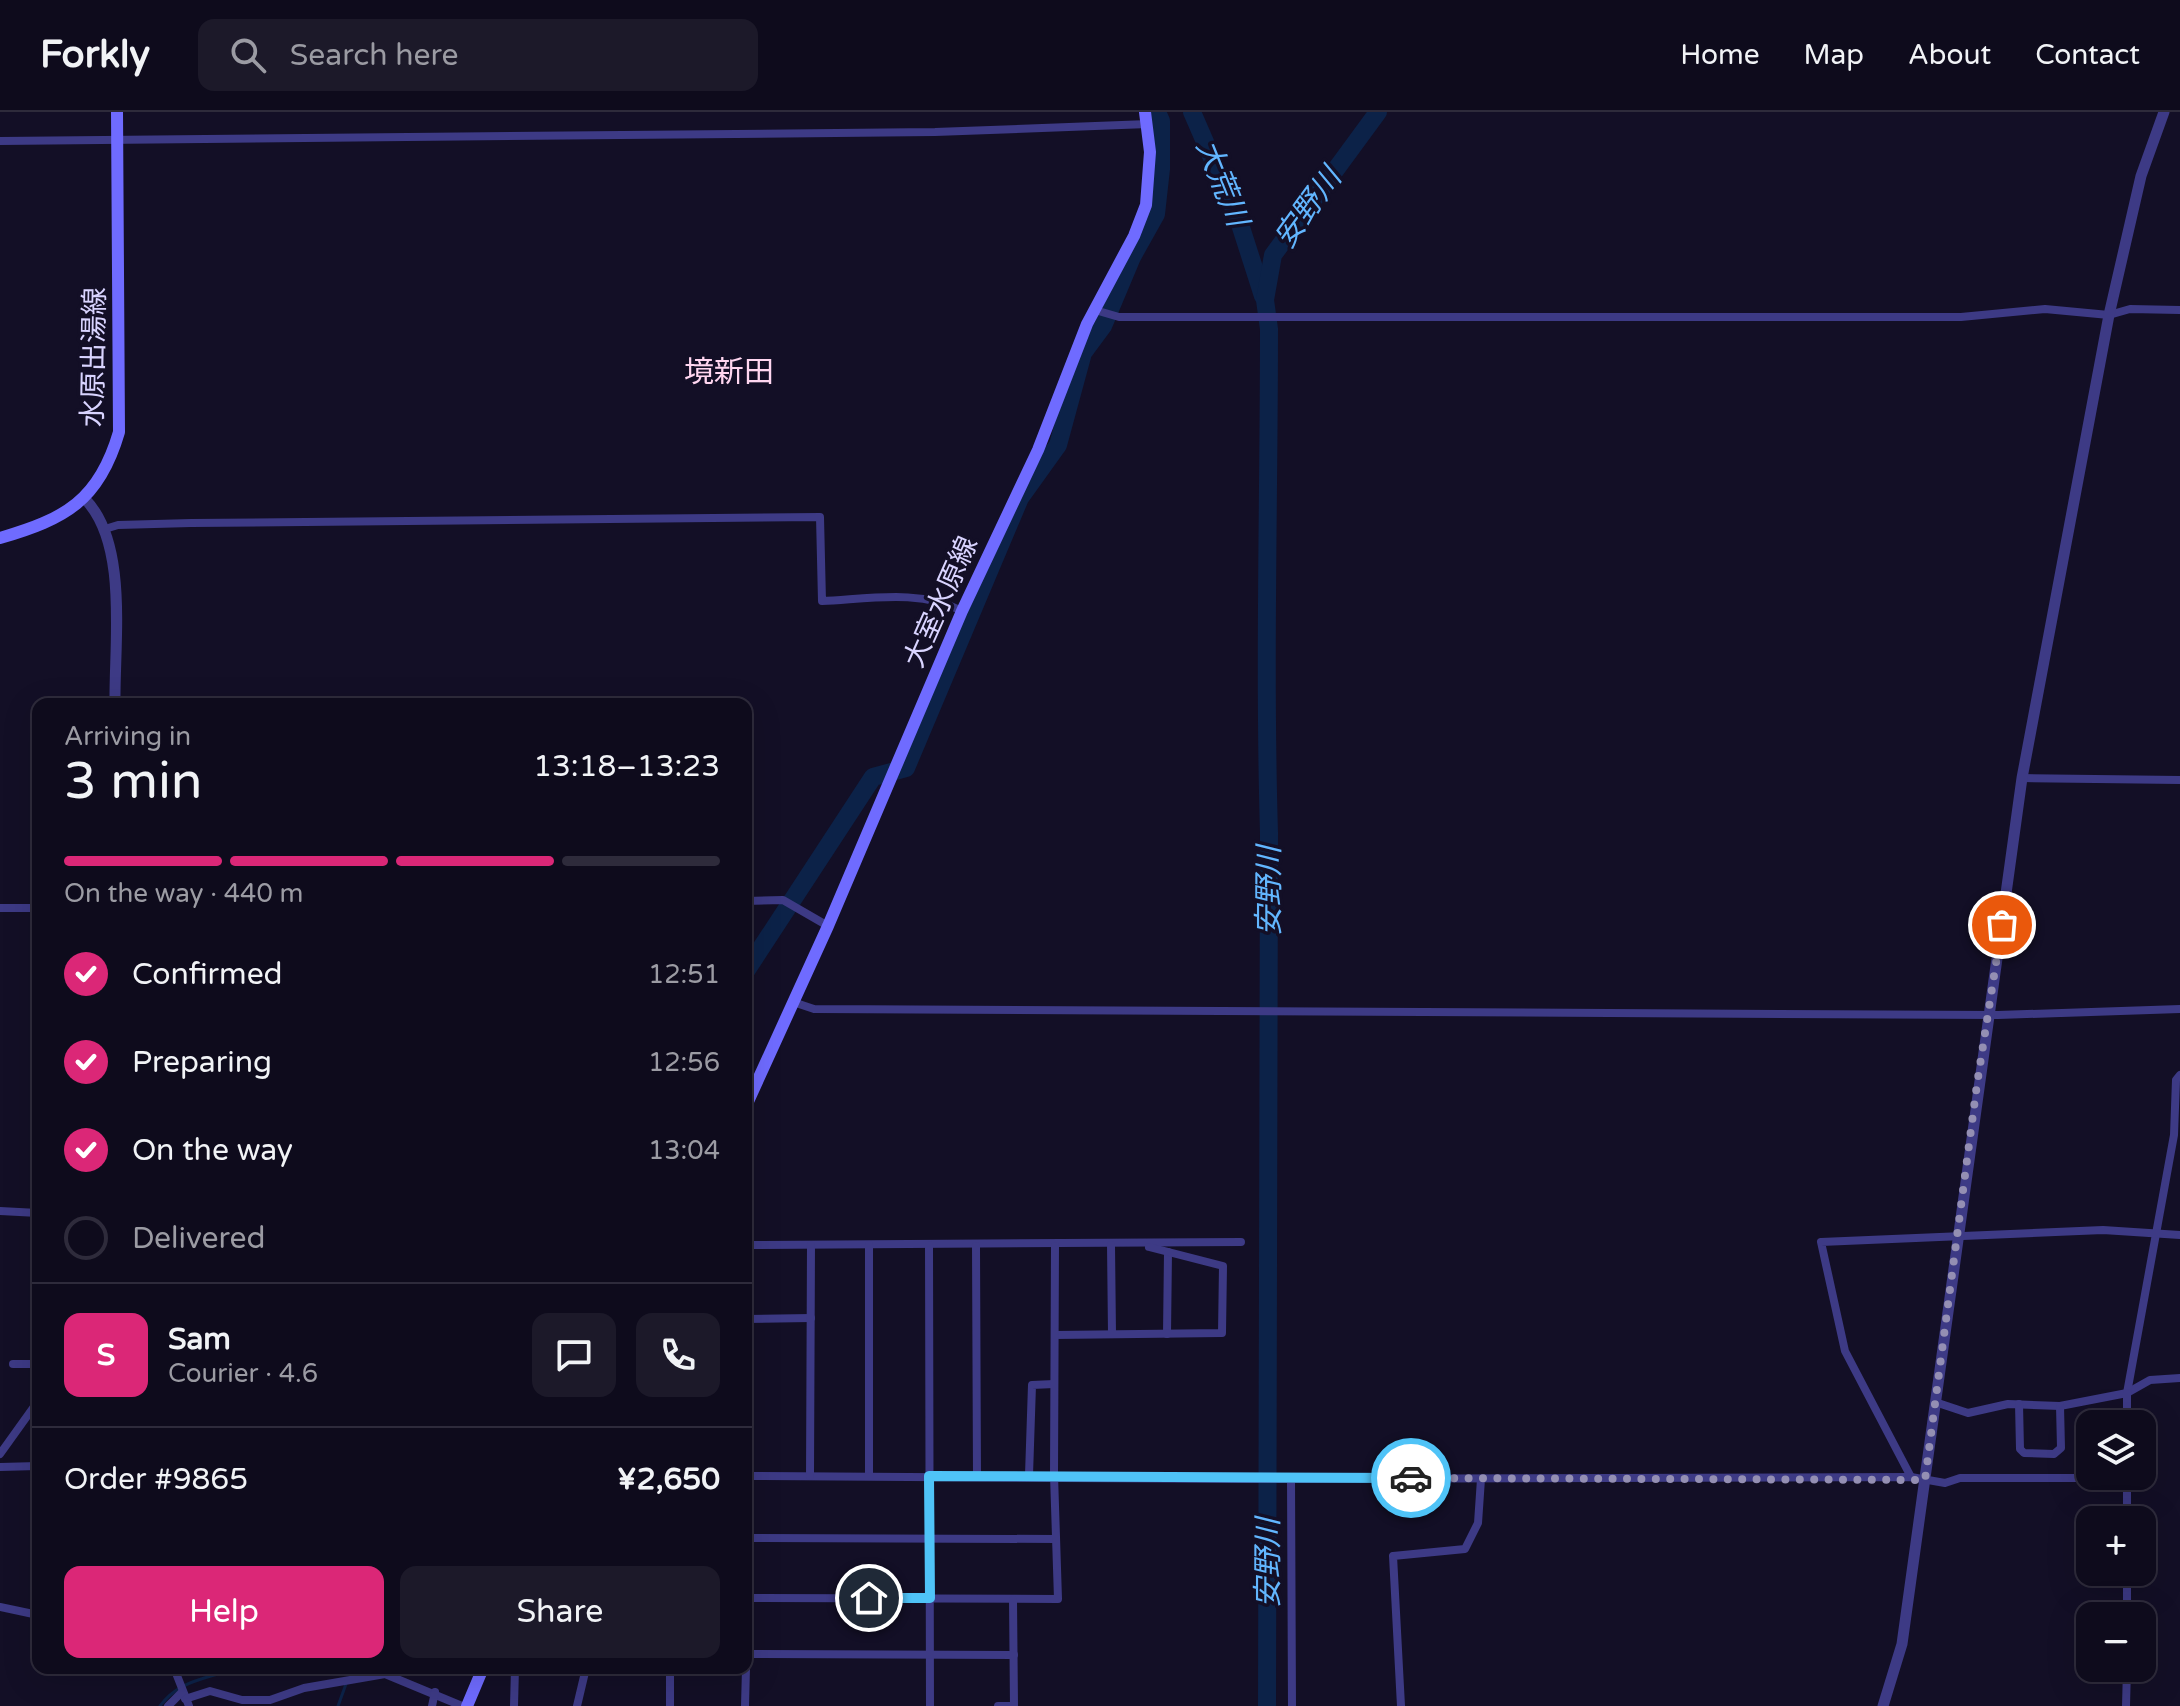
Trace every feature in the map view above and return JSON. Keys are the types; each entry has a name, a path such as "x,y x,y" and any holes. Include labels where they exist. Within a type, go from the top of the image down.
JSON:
{"main road":[{"name":"水原出湯線","path":"0,538 56,520 85,499 101,478 119,432 117,112"},
{"name":"大室水原線","path":"752,1093 828,926 962,611 1038,450 1146,205 1150,152 1146,118"},
{"path":"465,1706 480,1674"}],"street":[{"path":"1883,1706 1902,1644 1977,1084 1990,1014 2022,778 2109,315 2141,176 2164,112"},
{"path":"0,141 935,132 1146,118"},
{"path":"1098,311 1112,316 1245,318 1961,317 2045,309 2109,315 2130,309 2180,310"},
{"path":"85,499 96,510 105,529 113,561 115,698"},
{"path":"105,529 118,525 191,523 820,517 822,601 919,598 943,601 962,611"},
{"path":"2022,778 2180,780"},
{"path":"752,901 783,900 828,926"},
{"path":"0,908 32,908"},
{"path":"793,1002 814,1009 1246,1013 1990,1014 2180,1009"},
{"path":"2127,1410 2127,1393 2174,1135 2176,1080 2180,1075"},
{"path":"0,1211 32,1213"},
{"path":"1911,1477 1845,1351 1821,1242 2155,1232 2180,1235"},
{"path":"752,1245 1055,1246 1241,1242"},
{"path":"1055,1335 1222,1333 1223,1266 1137,1244"},
{"path":"810,1476 811,1245"},
{"path":"869,1245 869,1476"},
{"path":"929,1245 930,1706"},
{"path":"1111,1245 1112,1334"},
{"path":"976,1246 977,1475"},
{"path":"752,1598 1058,1599 1054,1475 1055,1246"},
{"path":"1167,1334 1168,1252"},
{"path":"752,1319 811,1318"},
{"path":"13,1364 32,1364"},
{"path":"1935,1402 1968,1413 1997,1405 2060,1406 2127,1393 2150,1380 2180,1378"},
{"path":"1029,1475 1032,1385 1054,1384"},
{"path":"2019,1404 2020,1449 2024,1453 2054,1454 2061,1448 2060,1406"},
{"path":"1,1453 32,1409"},
{"path":"0,1467 32,1466"},
{"path":"752,1476 1054,1475 1241,1479 1911,1477 1945,1483 1960,1478 2076,1477"},
{"path":"1289,1479 1292,1706"},
{"path":"1401,1706 1393,1556 1465,1549 1478,1523 1481,1479"},
{"path":"752,1538 1056,1539"},
{"path":"998,1706 1014,1706 1013,1600"},
{"path":"0,1607 32,1614"},
{"path":"752,1654 1014,1655"},
{"path":"176,1674 185,1699"},
{"path":"367,1674 367,1679"},
{"path":"168,1706 210,1691 242,1700 270,1700 304,1688 367,1679 380,1674"},
{"path":"394,1674 465,1706"},
{"path":"514,1706 515,1674"},
{"path":"577,1706 585,1674"},
{"path":"670,1674 670,1706"},
{"path":"745,1706 746,1674"},
{"path":"2126,1706 2127,1682"},
{"path":"432,1706 435,1692"}],"waterway":[{"path":"752,962 873,777 906,768 1020,498 1058,445 1083,353 1103,326 1132,257 1156,214 1161,169 1161,121 1157,112"},
{"name":"大荒川","path":"1192,112 1238,218 1263,296"},
{"name":"安野川","path":"1267,1706 1269,329 1265,300 1273,255 1378,112"},
{"path":"160,1706 176,1690 216,1674"},
{"path":"338,1706 346,1684"}],"way so far":[{"path":"1411,1478 1911,1477 1925,1480 1977,1084 2002,925"}],"district":[{"name":"境新田","path":"729,372"}],"route":[{"path":"869,1598 930,1598 929,1476 1411,1478"}]}
